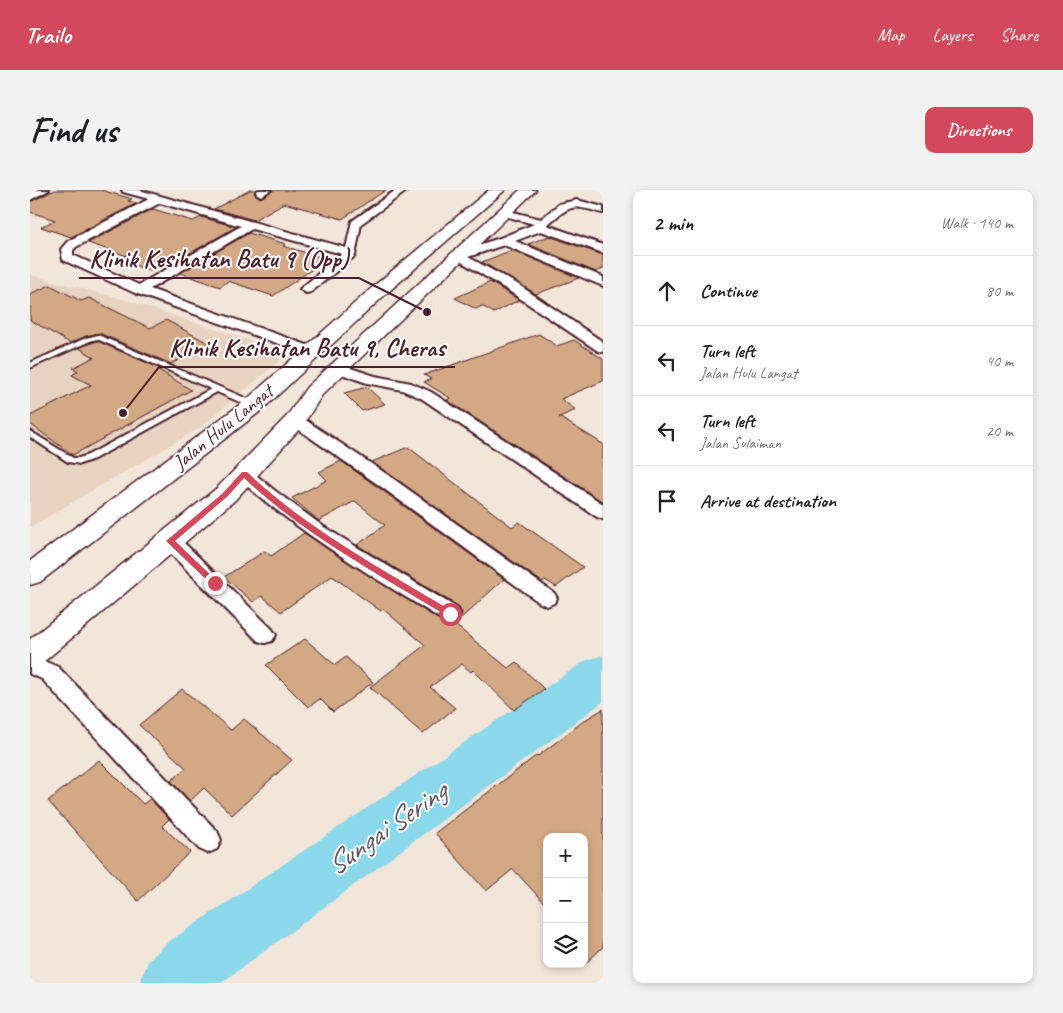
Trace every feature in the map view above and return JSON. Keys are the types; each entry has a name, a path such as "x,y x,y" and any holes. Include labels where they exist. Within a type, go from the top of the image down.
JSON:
{"main road":[{"name":"Jalan Hulu Langat","path":"30,575 254,405 381,290 498,190"},
{"name":"Jalan Hulu Langat","path":"30,656 226,494 295,420 314,391 529,190"}],"street":[{"path":"30,196 44,190"},
{"path":"127,190 351,253"},
{"path":"306,289 351,253 356,223 403,190"},
{"path":"158,199 72,244 67,250 67,258 140,290 313,352"},
{"path":"458,256 504,241 541,224 563,206 577,203 603,210"},
{"path":"505,213 541,224 603,249"},
{"path":"140,290 250,225"},
{"path":"504,241 603,282"},
{"path":"458,256 514,288 603,348"},
{"path":"338,368 372,380 406,386 426,395 603,513"},
{"path":"295,420 382,479 547,598"},
{"path":"244,474 262,490 327,538 450,614"},
{"path":"170,541 215,583 265,635"},
{"path":"30,664 50,674 208,840"}],"lane":[{"path":"30,366 88,339 98,337 215,390 254,405"},
{"path":"30,433 71,460 80,461 91,457 215,390"}],"shaded area":[{"path":"30,275 123,299 289,353 198,429 30,527"}],"building":[{"path":"55,190 101,190 132,199 128,201 137,203 71,237 41,227 55,220 30,212 30,202"},
{"path":"250,190 256,190 254,193 260,198 273,190 386,190 342,219 284,203 254,220 214,209"},
{"path":"153,209 193,221 201,217 236,227 164,268 159,266 150,271 119,260 127,256 88,243"},
{"path":"249,233 286,244 283,246 327,259 273,296 228,281 220,287 180,273"},
{"path":"549,236 603,255 603,269 596,272 528,244"},
{"path":"512,250 579,278 536,294 482,262"},
{"path":"490,282 519,300 494,313 482,306 476,309 455,298"},
{"path":"50,285 81,301 89,298 150,328 166,320 210,344 171,364 99,333 70,343 30,320 30,294"},
{"path":"539,334 557,346 574,340 603,359 603,381 561,399 576,410 559,417 603,444 603,502 447,400 450,398 424,382 431,379 424,375"},
{"path":"97,341 161,369 159,370 191,390 73,455 30,424 30,416 91,385 72,375 78,371 73,368 94,357 79,348"},
{"path":"367,387 385,404 362,411 344,393"},
{"path":"408,447 512,527 519,522 583,567 556,587 545,580 542,582 372,462"},
{"path":"341,461 504,579 459,620 462,613 458,606 357,545 385,525 355,501 319,521 292,498 327,480 319,472"},
{"path":"304,533 442,622 449,624 457,622 454,624 508,668 516,662 544,689 514,710 473,670 471,672 462,664 430,687 455,708 423,734 370,687 425,645 383,609 381,611 332,576 281,612 262,596 253,602 224,577 265,551 271,556"},
{"path":"305,639 335,665 346,657 373,682 333,712 320,699 308,707 266,665"},
{"path":"182,689 231,730 244,719 292,760 232,815 204,788 190,801 171,781 186,768 139,725"},
{"path":"603,709 603,947 588,961 588,833 543,833 543,902 513,869 486,891 435,833 585,720"},
{"path":"99,760 143,804 150,799 169,819 162,826 190,852 138,901 48,801"}],"waterway":[{"name":"Sungai Sering","path":"172,983 190,966 603,675"}],"place":[{"name":"Klinik Kesihatan Batu 9 (Opp)","path":"427,312"},
{"name":"Klinik Kesihatan Batu 9, Cheras","path":"123,413"}],"route":[{"path":"215,583 170,541 226,494 244,474 262,490 327,538 450,614"}]}
